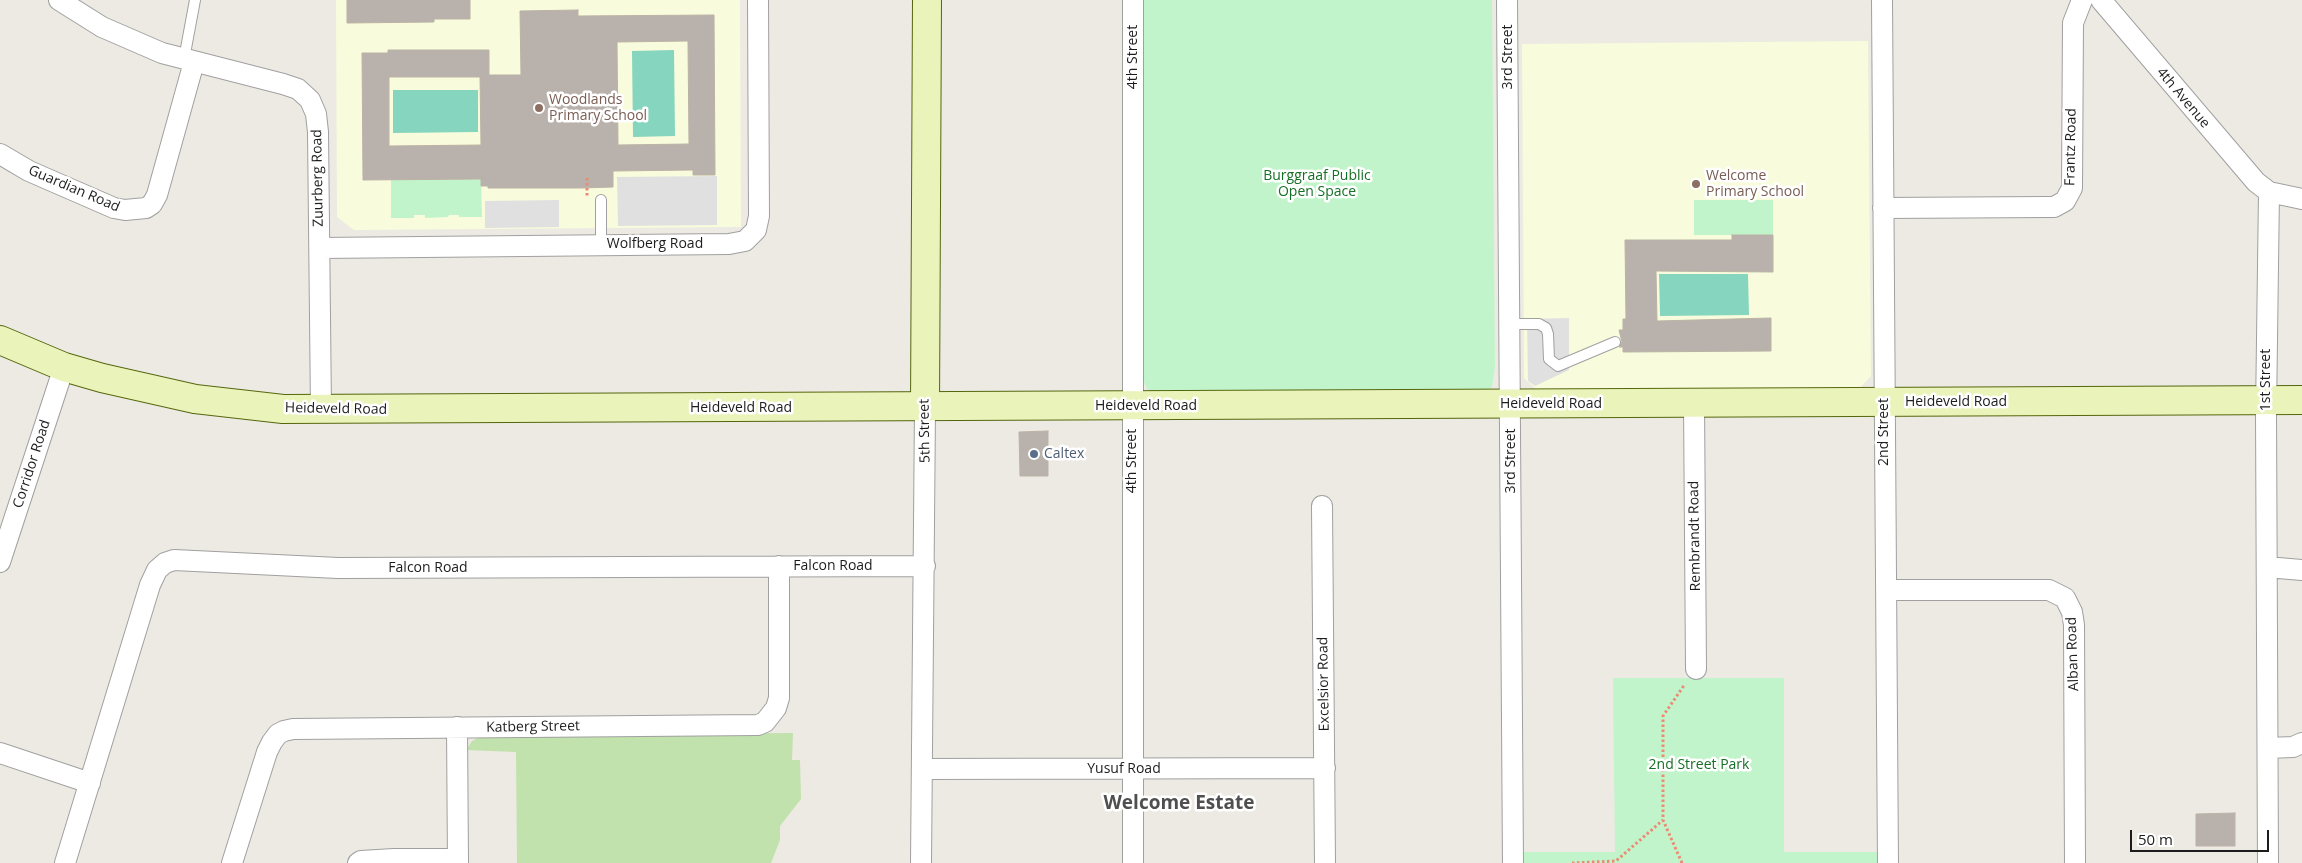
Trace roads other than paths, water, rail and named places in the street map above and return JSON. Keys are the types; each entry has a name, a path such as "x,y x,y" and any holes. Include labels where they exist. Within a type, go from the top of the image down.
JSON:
{"street":[{"name":"Zuurberg Road","path":"59,0 109,30 162,53 283,84 298,89 310,100 316,114 318,132 321,410"},
{"name":"Wolfberg Road","path":"320,248 737,243 745,241 756,230 759,216 758,0"},
{"name":"5th Street","path":"921,863 925,566 927,0"},
{"name":"4th Street","path":"1132,0 1134,364 1132,406 1133,863"},
{"name":"3rd Street","path":"1507,0 1513,863"},
{"name":"2nd Street","path":"1882,0 1888,863"},
{"name":"Frantz Road","path":"1883,208 2054,207 2065,201 2072,188 2072,24 2082,0"},
{"name":"4th Avenue","path":"2101,0 2246,172 2269,192"},
{"name":"Guardian Road","path":"0,154 29,171 114,208 125,210 146,208 152,204 157,195 189,61"},
{"path":"2269,192 2302,199"},
{"name":"1st Street","path":"2268,863 2266,401 2269,192"},
{"name":"Heideveld Road","path":"0,340 64,367 102,378 195,399 283,409 321,410 2302,400"},
{"name":"Corridor Road","path":"0,562 64,367"},
{"name":"Rembrandt Road","path":"1694,404 1696,669"},
{"name":"Excelsior Road","path":"1322,506 1326,863"},
{"name":"Falcon Road","path":"90,783 150,585 158,570 165,563 174,560 338,568 925,566"},
{"name":"Katberg Street","path":"232,863 267,752 278,734 293,729 758,725 765,722 776,708 779,698 779,566"},
{"path":"2267,567 2302,570"},
{"name":"Alban Road","path":"1886,590 2049,590 2065,598 2072,612 2074,625 2074,863"},
{"path":"358,863 361,861 394,859 458,861 457,728"},
{"path":"2268,748 2293,747 2302,743"},
{"path":"0,753 90,783 65,863"},
{"name":"Yusuf Road","path":"922,769 1325,768"}],"lane":[{"path":"189,61 195,0"},
{"path":"601,200 602,244"},
{"path":"1509,324 1539,324 1546,328 1549,359 1558,366 1615,342"}],"place":[{"name":"Woodlands Primary School","path":"539,108"},
{"name":"Welcome Primary School","path":"1696,184"},
{"name":"Caltex","path":"1034,454"}],"district":[{"name":"Welcome Estate","path":"1179,804"}],"park label":[{"name":"Burggraaf Public Open Space","path":"1317,184"},
{"name":"2nd Street Park","path":"1699,765"}]}
